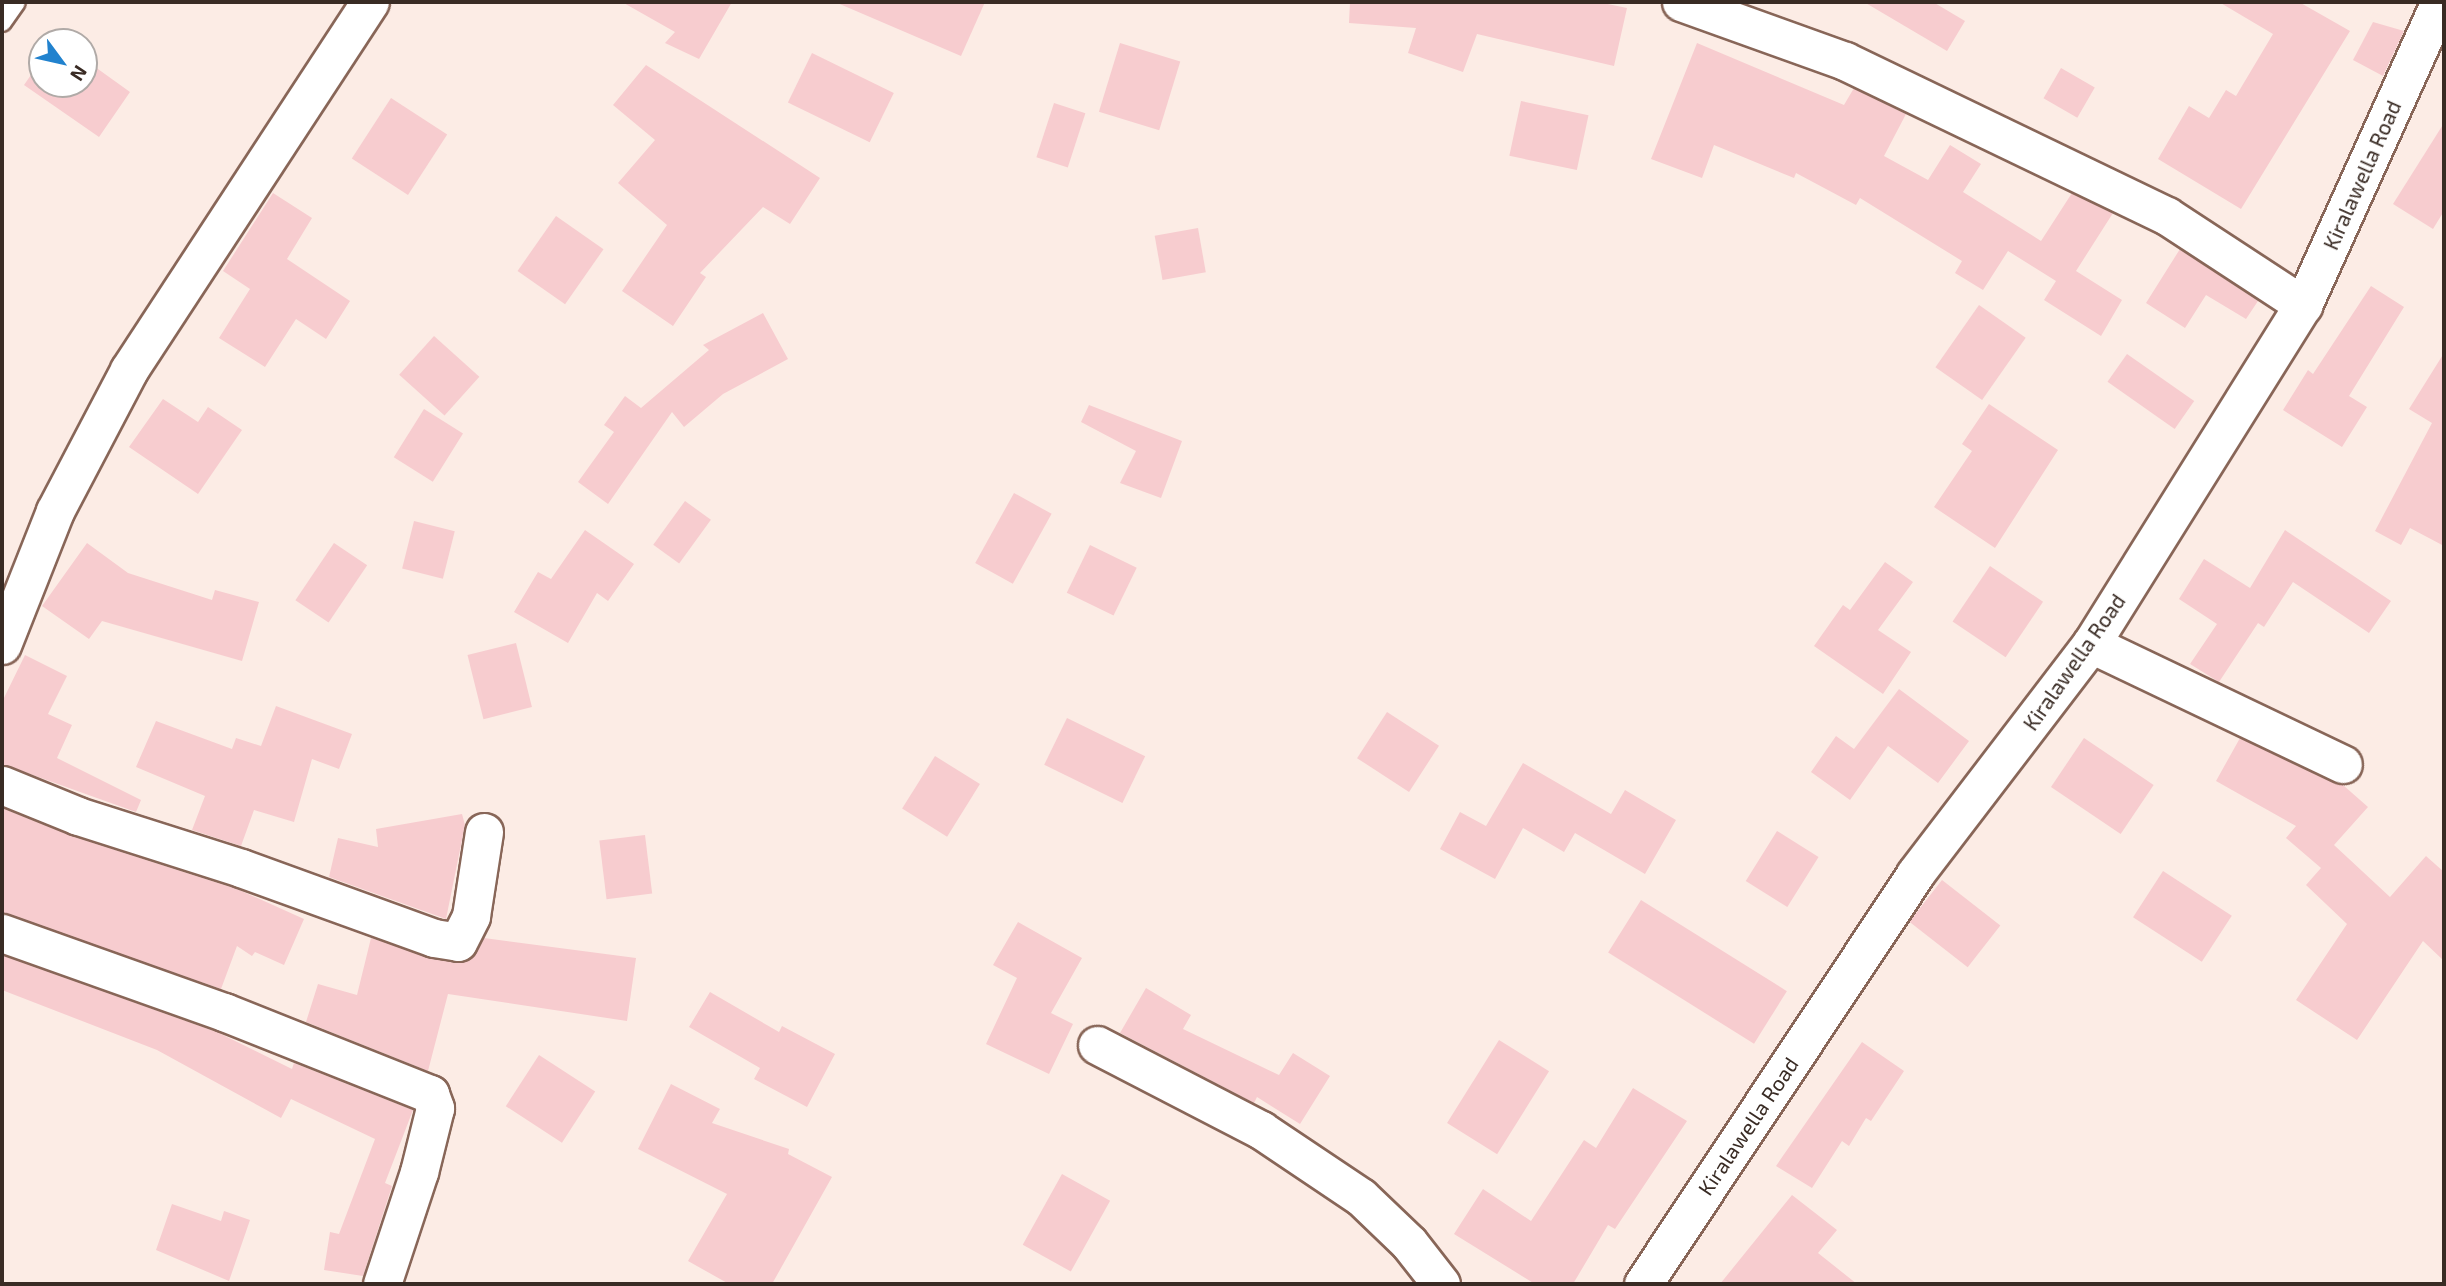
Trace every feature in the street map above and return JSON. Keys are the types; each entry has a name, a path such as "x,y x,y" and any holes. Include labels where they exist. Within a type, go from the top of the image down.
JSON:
{"street":[{"path":"2,645 55,512 129,370 370,2"},
{"path":"1681,2 1845,61 2167,216 2304,305"},
{"name":"Kiralawella Road","path":"1643,1284 1915,874 2091,644 2304,305 2440,2"},
{"path":"2091,644 2343,764"},
{"path":"2,785 78,816 241,868 434,938 458,942 471,916 484,832"},
{"path":"2,933 224,1012 430,1094 435,1108 419,1172 382,1284"},
{"path":"1097,1045 1261,1130 1361,1197 1409,1243 1441,1284"}],"lane":[{"path":"2,22 16,2"}],"building":[{"path":"622,2 732,2 699,59 665,43 675,32"},
{"path":"835,2 985,2 961,56"},
{"path":"1350,2 1598,2 1627,8 1614,66 1477,34 1463,72 1408,53 1416,28 1349,23"},
{"path":"1864,2 1933,2 1965,21 1947,51"},
{"path":"2219,2 2299,2 2350,31 2241,209 2158,159 2189,106 2209,118 2226,90 2236,96 2273,34"},
{"path":"2373,22 2404,31 2383,76 2353,60"},
{"path":"1120,43 1180,61 1159,130 1099,112"},
{"path":"1697,43 1844,105 1854,88 1906,114 1884,156 1928,180 1950,145 1981,164 1963,192 2041,241 2072,193 2113,213 2076,271 2122,300 2101,336 2044,300 2056,281 2008,251 1983,290 1955,273 1962,261 1860,198 1856,205 1796,173 1794,178 1714,145 1702,178 1651,159"},
{"path":"812,53 894,93 870,142 788,102"},
{"path":"646,65 820,178 790,224 763,207 700,273 706,277 673,326 622,291 667,225 618,183 655,140 613,105"},
{"path":"2061,68 2095,88 2077,118 2044,98"},
{"path":"98,69 130,92 99,137 43,98 98,98"},
{"path":"391,98 447,134 408,195 352,158"},
{"path":"1521,101 1588,115 1577,170 1509,156"},
{"path":"1054,103 1085,113 1068,167 1036,157"},
{"path":"2444,123 2444,211 2433,229 2393,204"},
{"path":"273,193 312,218 287,259 350,301 326,339 296,319 265,367 219,338 250,289 223,271"},
{"path":"556,216 604,249 565,304 518,271"},
{"path":"1198,228 1206,272 1162,280 1155,236"},
{"path":"2180,249 2258,301 2246,319 2206,295 2185,328 2146,303"},
{"path":"2371,286 2404,307 2349,396 2367,407 2342,447 2283,410 2308,370 2313,374"},
{"path":"1979,305 2026,338 1982,400 1935,367"},
{"path":"763,313 788,359 723,394 684,427 672,412 608,504 578,482 614,432 604,425 625,396 641,408 709,350 703,345"},
{"path":"434,336 479,377 445,415 399,375"},
{"path":"2444,353 2444,546 2410,528 2401,545 2375,531 2432,423 2409,409"},
{"path":"2127,354 2194,401 2175,429 2107,382"},
{"path":"163,399 198,422 208,407 242,430 198,494 129,447"},
{"path":"1989,404 2058,450 1995,548 1934,507 1972,451 1962,444"},
{"path":"1089,405 1182,441 1161,498 1120,483 1136,451 1081,422"},
{"path":"424,409 463,433 433,482 394,457"},
{"path":"1014,493 1052,514 1013,584 975,563"},
{"path":"685,501 711,520 679,563 653,545"},
{"path":"414,521 455,531 443,579 402,569"},
{"path":"585,530 634,564 608,601 597,593 568,643 514,612 538,572 551,579"},
{"path":"2285,530 2391,601 2369,633 2293,582 2264,627 2258,623 2219,682 2190,664 2217,624 2179,599 2204,559 2250,588"},
{"path":"87,543 128,573 212,600 215,590 259,602 242,661 102,621 89,639 42,606"},
{"path":"334,543 367,565 329,623 295,600"},
{"path":"1090,545 1137,568 1114,615 1067,593"},
{"path":"1885,562 1913,582 1878,630 1911,652 1883,694 1814,646 1843,605 1850,610"},
{"path":"1990,566 2043,602 2006,657 1953,622"},
{"path":"516,643 532,707 483,719 467,655"},
{"path":"25,655 67,676 48,714 72,725 57,758 141,800 136,812 2,764 2,702"},
{"path":"1899,689 1969,741 1938,783 1888,746 1850,800 1811,772 1836,736 1854,749"},
{"path":"276,706 352,734 339,769 312,759 294,822 254,810 241,846 192,830 205,796 136,767 156,721 232,749 236,738 261,746"},
{"path":"1387,712 1439,746 1409,792 1357,758"},
{"path":"1067,718 1145,756 1122,803 1044,765"},
{"path":"2084,738 2154,785 2121,834 2051,787"},
{"path":"2240,738 2343,785 2368,807 2334,845 2390,897 2426,856 2444,872 2444,961 2423,941 2357,1040 2296,1000 2347,924 2306,885 2321,868 2286,838 2296,826 2216,781"},
{"path":"935,756 980,784 947,837 902,809"},
{"path":"1523,763 1611,814 1625,790 1676,820 1645,874 1575,833 1564,852 1523,828 1495,879 1440,849 1460,812 1486,826"},
{"path":"2,808 72,836 237,889 304,919 284,965 255,952 252,956 237,946 221,989 2,913"},
{"path":"462,814 465,825 446,919 329,877 338,838 378,847 376,829"},
{"path":"1777,831 1819,857 1787,907 1746,881"},
{"path":"645,835 652,894 607,899 599,841"},
{"path":"2163,871 2232,916 2202,962 2133,917"},
{"path":"1942,880 2000,926 1968,967 1909,922"},
{"path":"1641,900 1787,991 1754,1044 1608,953"},
{"path":"1018,922 1082,958 1051,1013 1073,1024 1049,1074 986,1044 1017,978 993,965"},
{"path":"371,938 455,963 468,960 484,938 636,958 627,1021 448,994 428,1071 306,1022 318,984 357,995"},
{"path":"2,955 217,1032 292,1069 294,1063 413,1110 385,1183 392,1186 363,1276 324,1270 330,1232 339,1234 375,1139 291,1099 281,1118 157,1050 2,990"},
{"path":"1146,988 1191,1015 1183,1029 1279,1075 1293,1053 1330,1076 1300,1124 1257,1097 1254,1103 1120,1033"},
{"path":"710,992 779,1032 782,1026 835,1054 807,1107 754,1079 760,1068 689,1027"},
{"path":"1499,1040 1549,1071 1497,1154 1447,1123"},
{"path":"1862,1042 1904,1071 1871,1121 1866,1118 1849,1146 1842,1141 1812,1188 1776,1166"},
{"path":"539,1055 595,1091 562,1143 506,1106"},
{"path":"671,1084 720,1109 712,1123 789,1149 788,1154 832,1177 772,1284 729,1284 688,1261 727,1194 638,1149"},
{"path":"1633,1088 1687,1121 1615,1229 1608,1225 1573,1284 1535,1284 1454,1234 1483,1189 1531,1221 1584,1140 1596,1148"},
{"path":"1062,1174 1110,1201 1071,1272 1023,1245"},
{"path":"1792,1195 1837,1230 1818,1253 1857,1284 1720,1284"},
{"path":"172,1204 221,1221 224,1211 250,1220 229,1281 156,1250"}]}
